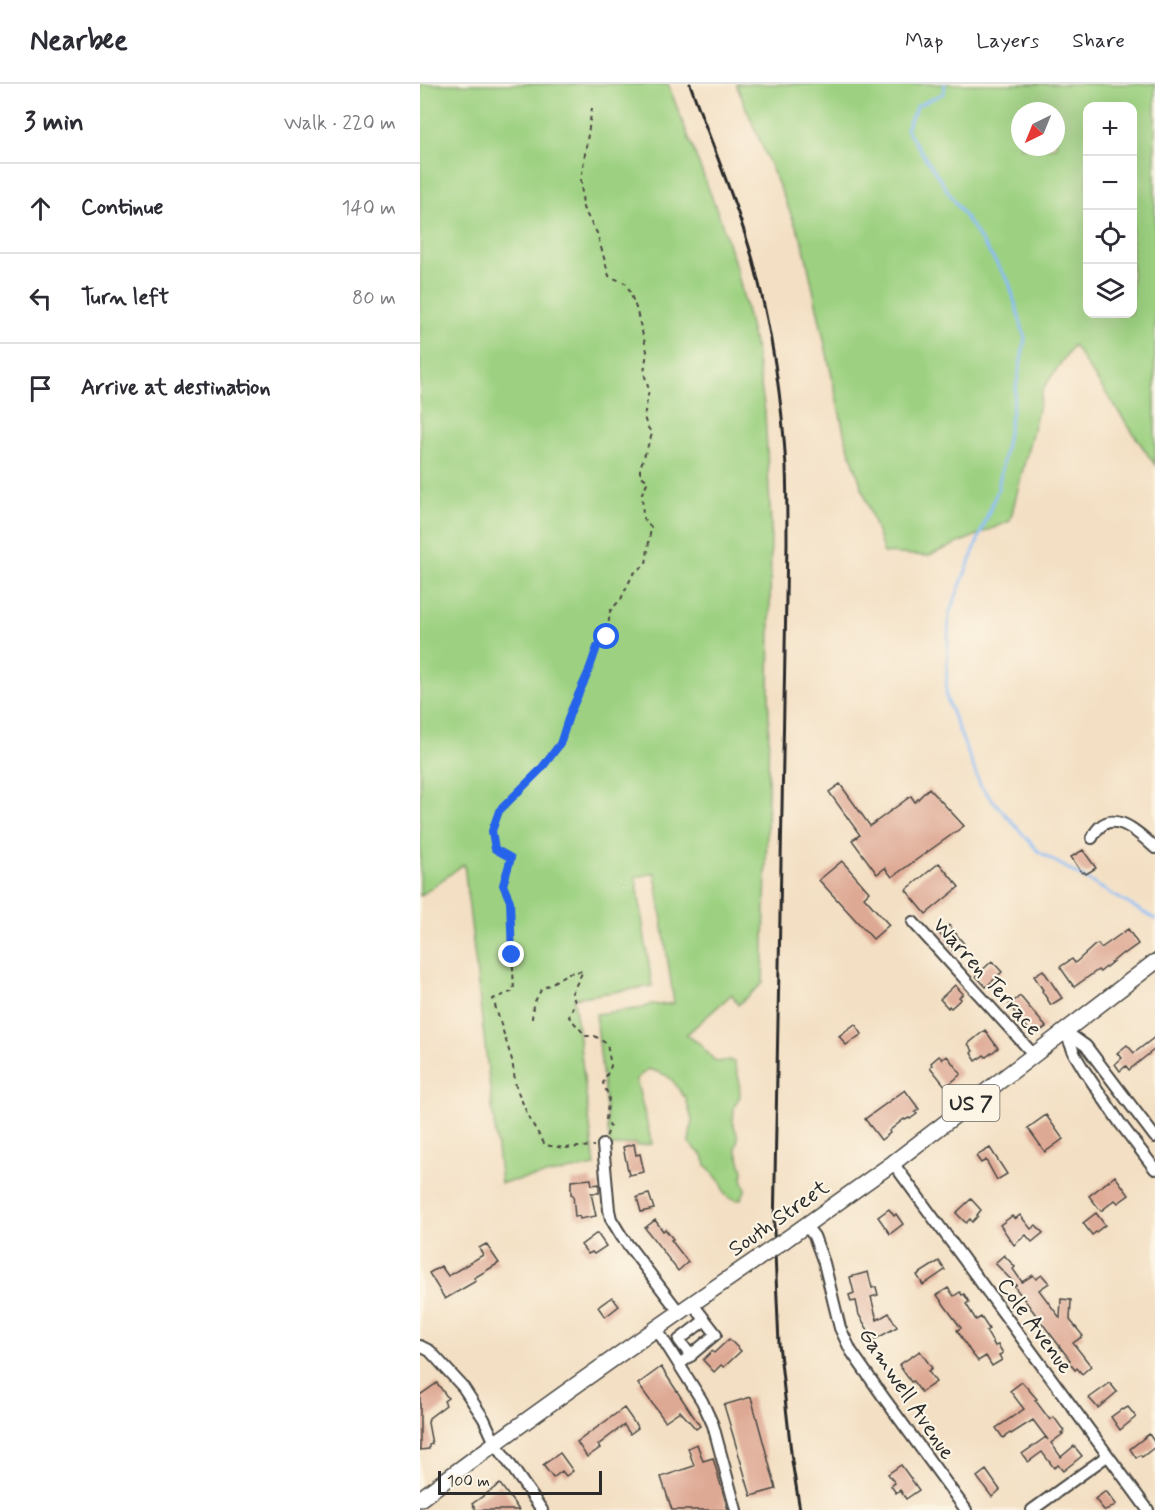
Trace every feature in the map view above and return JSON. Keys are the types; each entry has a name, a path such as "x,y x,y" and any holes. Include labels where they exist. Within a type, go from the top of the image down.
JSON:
{"highway":[{"name":"South Street","path":"420,1499 656,1328 806,1226 893,1163 1155,962"}],"street":[{"path":"1092,838 1102,825 1112,821 1124,823 1155,848"},
{"name":"Warren Terrace","path":"912,922 1034,1055"},
{"path":"1065,1031 1086,1046 1155,1137"},
{"path":"1065,1031 1084,1070 1155,1169"},
{"path":"603,1145 609,1210 612,1219 622,1237 679,1312"},
{"name":"Cole Avenue","path":"893,1163 1148,1510"},
{"name":"Gamwell Avenue","path":"806,1226 820,1254 840,1328 851,1351 966,1510"},
{"path":"679,1365 717,1334 692,1303"},
{"path":"691,1356 679,1340 705,1320"},
{"path":"656,1328 702,1401 713,1425 736,1510"},
{"path":"420,1346 430,1351 463,1388 484,1419 495,1443 542,1510"},
{"path":"1032,1510 1107,1456"}],"path":[{"path":"532,1019 533,1005 541,990 568,974 583,971 572,993 575,1002 569,1017 586,1036 595,1036 607,1044 611,1066 603,1083 609,1097 606,1119 610,1127 603,1145 564,1148 545,1145 529,1118 516,1087 512,1060 493,999 514,991 510,901 503,885 511,858 495,849 492,831 499,811 541,769 560,744 597,647 607,637 610,611 621,599 633,573 646,564 651,528 643,518 642,493 648,481 640,475 640,468 652,434 644,417 649,390 644,373 647,351 627,284 609,276 597,232 584,208 581,180 592,108"}],"green space":[{"path":"420,84 668,84 721,221 737,270 755,347 765,412 771,527 763,983 738,1005 732,994 686,1035 699,1043 718,1062 729,1060 734,1062 739,1079 740,1096 734,1107 733,1123 738,1137 736,1149 746,1189 741,1199 728,1197 724,1193 722,1184 706,1165 703,1156 689,1143 692,1120 685,1096 669,1077 660,1073 648,1069 636,1079 652,1144 636,1146 635,1143 610,1147 596,1014 643,1008 651,1004 674,1003 655,873 636,877 652,986 574,998 595,1166 501,1183 464,864 420,896"},
{"path":"736,84 1155,84 1155,465 1073,345 1043,389 1010,521 928,556 884,553 845,437 803,243"}],"building":[{"path":"840,784 870,826 911,796 915,802 929,788 964,826 892,877 885,868 877,874 852,840 860,835 829,792"},
{"path":"1083,850 1096,868 1086,874 1082,873 1071,857"},
{"path":"842,861 869,892 864,897 889,925 873,939 819,880"},
{"path":"939,863 959,887 926,914 906,890"},
{"path":"949,925 964,944 954,952 939,933"},
{"path":"1128,929 1138,944 1100,972 1098,970 1074,987 1060,967 1072,959 1075,963 1095,945 1098,944 1101,948"},
{"path":"992,961 1002,972 986,987 976,976"},
{"path":"1043,970 1062,998 1051,1005 1034,976"},
{"path":"955,985 963,994 959,997 961,999 948,1008 940,999"},
{"path":"1020,996 1046,1027 1034,1036 1009,1005"},
{"path":"855,1024 862,1034 846,1045 839,1036"},
{"path":"985,1030 998,1048 976,1061 968,1044"},
{"path":"1155,1037 1155,1049 1129,1070 1126,1066 1120,1071 1115,1064 1122,1058 1117,1053 1127,1045 1134,1053"},
{"path":"939,1056 942,1059 947,1056 961,1074 946,1087 930,1067"},
{"path":"905,1090 919,1109 915,1112 917,1114 910,1119 904,1119 881,1140 865,1119"},
{"path":"1046,1115 1063,1139 1045,1152 1028,1128"},
{"path":"634,1144 636,1155 640,1154 644,1172 629,1175 623,1147"},
{"path":"990,1148 1007,1174 997,1180 986,1160 981,1163 976,1156"},
{"path":"1115,1176 1129,1195 1118,1203 1115,1200 1101,1211 1089,1196"},
{"path":"591,1179 592,1185 599,1184 599,1193 591,1193 596,1216 580,1219 579,1216 575,1217 571,1181"},
{"path":"649,1194 654,1209 641,1212 637,1197"},
{"path":"971,1199 981,1210 972,1222 970,1219 966,1223 956,1213"},
{"path":"889,1209 903,1224 890,1234 878,1217"},
{"path":"1096,1213 1105,1225 1092,1235 1083,1223"},
{"path":"1020,1215 1031,1229 1036,1225 1043,1233 1032,1242 1026,1235 1014,1245 1000,1225 1012,1216 1015,1219"},
{"path":"655,1220 673,1239 671,1240 688,1262 678,1271 645,1228"},
{"path":"597,1233 606,1246 594,1254 592,1252 588,1254 581,1245"},
{"path":"486,1244 499,1263 474,1278 476,1281 445,1299 429,1273 441,1266 448,1276 483,1255 479,1248"},
{"path":"1004,1255 1015,1267 1013,1269 1022,1282 1033,1275 1036,1279 1042,1275 1049,1283 1039,1290 1060,1318 1061,1299 1071,1300 1070,1320 1083,1336 1073,1343 1091,1366 1082,1374 1077,1368 1075,1370 1068,1361 1070,1360 1014,1286 1016,1285 995,1263"},
{"path":"939,1261 945,1270 923,1285 917,1275"},
{"path":"868,1272 872,1288 876,1287 878,1295 871,1297 877,1320 889,1313 897,1327 874,1340 859,1315 856,1301 851,1302 849,1295 854,1293 850,1277"},
{"path":"948,1288 954,1296 960,1292 964,1294 969,1302 966,1304 976,1320 981,1317 989,1329 986,1331 995,1346 998,1345 1003,1353 999,1355 1002,1360 992,1366 986,1356 978,1361 970,1351 957,1330 961,1328 937,1295"},
{"path":"612,1297 619,1306 605,1317 598,1307"},
{"path":"729,1339 741,1351 724,1367 721,1365 714,1372 703,1360"},
{"path":"920,1351 932,1368 928,1371 936,1382 921,1392 899,1365"},
{"path":"661,1367 700,1426 696,1429 680,1411 665,1421 638,1384"},
{"path":"1022,1382 1037,1399 1035,1400 1050,1420 1054,1417 1064,1431 1051,1443 1061,1457 1074,1446 1082,1456 1063,1471 1058,1465 1054,1468 1042,1452 1028,1462 1022,1454 1046,1437 1033,1420 1003,1438 996,1428 1024,1409 1010,1391"},
{"path":"437,1383 448,1398 444,1401 446,1405 429,1418 432,1444 429,1445 429,1449 420,1450 420,1395"},
{"path":"1110,1383 1117,1392 1098,1408 1089,1398"},
{"path":"751,1397 776,1489 751,1496 724,1405"},
{"path":"1128,1407 1136,1417 1120,1430 1111,1417"},
{"path":"624,1408 638,1428 630,1434 624,1425 598,1445 600,1448 587,1457 577,1442"},
{"path":"1149,1434 1155,1447 1142,1457 1140,1455 1136,1458 1130,1449"},
{"path":"697,1444 703,1461 713,1458 728,1510 672,1510 661,1477 694,1466 688,1448"},
{"path":"560,1453 573,1471 566,1476 562,1471 553,1478 543,1465"},
{"path":"901,1465 919,1490 906,1499 900,1490 896,1493 891,1486 895,1483 888,1474"},
{"path":"986,1470 1000,1490 992,1497 977,1477"},
{"path":"500,1484 519,1510 476,1510 472,1504"},
{"path":"1106,1491 1116,1504 1104,1510 1095,1499"}],"waterway":[{"path":"945,84 944,93 917,106 906,129 1009,282 1025,338 998,489 949,614 946,697 981,787 1039,852 1155,919"}],"railway":[{"path":"690,84 753,260 779,388 784,441 787,544 774,1231 779,1344 800,1510"}],"route":[{"path":"512,955 510,901 503,885 511,858 495,849 492,831 499,811 541,769 560,744 597,647 607,637"}]}
